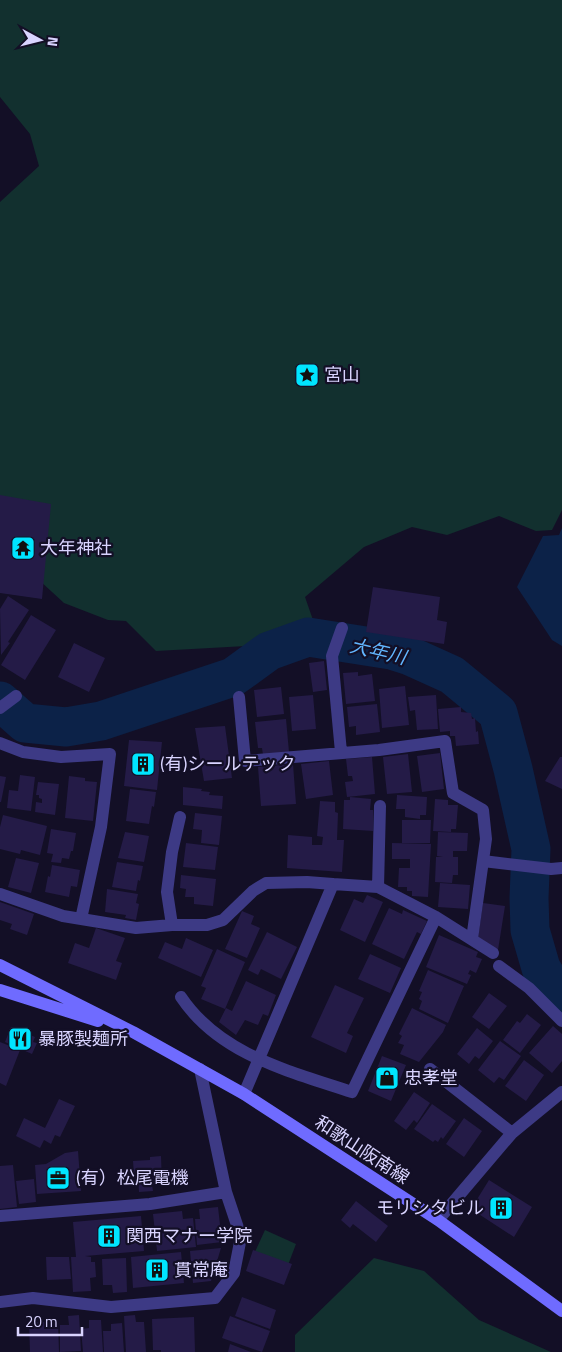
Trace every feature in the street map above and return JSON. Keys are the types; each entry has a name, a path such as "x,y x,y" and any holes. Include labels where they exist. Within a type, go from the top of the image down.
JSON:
{"main road":[{"name":"和歌山阪南線","path":"0,965 133,1032 244,1094 438,1220 562,1310"},
{"name":"和歌山阪南線","path":"0,990 133,1032"}],"street":[{"path":"340,752 332,656 342,628"},
{"path":"0,708 16,696"},
{"path":"239,697 245,761 379,750 445,741 453,793 482,810 486,839 472,939"},
{"path":"0,743 23,752 61,757 110,754 101,827 81,919"},
{"path":"378,887 380,806"},
{"path":"172,925 167,892 172,852 180,817"},
{"path":"483,860 556,868"},
{"path":"0,894 63,916 136,928 207,925 223,920 253,891 266,883 307,882 378,887 436,917 493,953"},
{"path":"244,1094 333,884"},
{"path":"181,997 218,1037 258,1059 352,1092 436,917"},
{"path":"499,966 530,988 562,1021"},
{"path":"0,1302 33,1298 111,1307 214,1298 234,1273 242,1237 226,1192 200,1069"},
{"path":"430,1069 512,1133"},
{"path":"438,1220 512,1133 562,1092"},
{"path":"0,1216 150,1204 226,1192"}],"green space":[{"path":"0,0 562,0 562,510 552,530 536,531 499,516 447,535 412,527 364,547 305,597 313,620 246,646 156,651 126,621 108,620 64,603 39,580 0,508 0,202 39,166 30,134 0,97"},
{"path":"265,1230 296,1244 288,1265 254,1254"},
{"path":"374,1258 424,1271 479,1320 551,1352 295,1352 295,1335"}],"water":[{"path":"562,528 562,646 552,640 517,587 543,536 559,535"}],"building":[{"name":"大年神社","path":"0,495 51,504 42,599 0,593"},
{"path":"373,587 440,597 437,620 447,622 444,644 366,632"},
{"path":"8,596 29,610 1,655 0,609"},
{"path":"31,615 56,630 25,680 1,665"},
{"path":"74,643 105,658 89,692 58,677"},
{"path":"324,661 327,690 313,692 309,663"},
{"path":"358,672 358,676 372,674 375,701 346,704 343,673"},
{"path":"405,686 409,725 382,728 379,689"},
{"path":"281,687 284,714 257,717 254,690"},
{"path":"313,695 316,729 292,731 289,697"},
{"path":"436,695 438,729 417,730 415,710 410,711 408,697"},
{"path":"377,704 380,732 356,735 356,726 349,727 347,707"},
{"path":"461,707 461,712 471,713 472,719 475,718 479,744 456,746 455,736 450,736 450,731 440,732 438,709"},
{"path":"286,719 289,752 263,755 262,748 258,748 255,722"},
{"path":"225,726 232,778 204,781 195,728"},
{"name":"(有)シールテック","path":"129,740 162,742 157,790 124,786"},
{"path":"440,753 444,789 422,792 417,756"},
{"path":"408,754 412,792 387,794 383,757"},
{"path":"372,757 375,794 347,797 345,782 353,781 352,776 348,776 346,759"},
{"path":"560,757 562,757 562,789 545,781"},
{"path":"329,761 333,795 306,799 301,764"},
{"path":"293,764 296,804 261,806 258,767"},
{"path":"20,775 35,777 31,811 7,808 9,790 18,791"},
{"path":"0,776 6,777 1,802 0,802"},
{"path":"69,776 85,778 85,781 97,782 93,821 65,818"},
{"path":"38,782 59,784 55,815 35,812 36,802 42,803 39,795 36,795"},
{"path":"183,787 202,789 201,791 210,792 209,795 223,796 222,809 183,805"},
{"path":"130,789 156,792 149,824 126,821"},
{"path":"397,795 427,797 426,815 420,815 420,819 405,817 405,809 396,809"},
{"path":"350,797 371,799 370,810 373,810 373,831 343,829 344,800 350,800"},
{"path":"435,799 448,800 448,805 458,805 456,829 451,829 451,832 433,831"},
{"path":"320,801 335,802 335,812 338,813 337,840 344,840 342,872 287,868 288,835 312,837 312,845 322,845 323,837 317,836"},
{"path":"195,813 222,816 219,845 201,843 202,830 193,829"},
{"path":"3,815 47,826 40,855 21,850 20,854 0,849 0,827"},
{"path":"402,820 431,820 430,843 402,843"},
{"path":"51,829 76,833 73,851 71,851 69,859 62,858 61,863 51,862 53,854 47,853"},
{"path":"125,832 149,836 144,862 118,858"},
{"path":"438,832 468,833 467,851 453,851 453,857 458,857 458,875 453,875 452,883 435,882 436,857 443,857 437,856"},
{"path":"186,843 218,847 215,870 183,867"},
{"path":"392,843 431,844 428,897 412,896 412,891 407,891 407,887 398,887 399,868 410,868 410,859 392,859"},
{"path":"16,858 39,863 31,893 8,887"},
{"path":"117,862 143,866 136,891 112,887"},
{"path":"52,865 80,870 77,887 71,886 69,897 45,892"},
{"path":"181,875 216,879 213,906 194,904 194,897 185,897 186,889 180,888"},
{"path":"440,883 470,885 468,909 438,907"},
{"path":"107,889 138,894 136,903 139,904 136,920 125,918 126,915 105,912"},
{"path":"367,895 383,902 365,942 340,930 354,899 363,903"},
{"path":"0,902 34,914 27,935 10,929 12,924 0,920"},
{"path":"483,903 505,906 498,950 478,938"},
{"path":"389,908 402,914 403,910 427,921 421,934 417,932 404,959 372,944"},
{"path":"242,911 254,916 251,924 260,928 247,958 225,949"},
{"path":"96,928 125,938 116,961 122,963 116,980 68,963 75,943 89,948"},
{"path":"267,932 297,947 281,979 261,969 258,975 248,970"},
{"path":"439,935 478,952 476,957 482,959 476,973 470,970 468,974 471,975 467,984 426,967"},
{"path":"186,938 213,950 201,977 158,958 165,942 182,949"},
{"path":"217,949 245,962 225,1009 201,999 206,988 201,986"},
{"path":"370,954 401,968 390,993 358,979"},
{"path":"428,970 464,986 448,1023 419,1009 422,1001 419,999 422,992 419,991"},
{"path":"246,981 276,995 268,1016 263,1014 258,1025 245,1020 236,1035 219,1022 226,1008 232,1011"},
{"path":"335,985 364,998 347,1033 353,1036 346,1053 311,1037"},
{"path":"489,993 507,1006 489,1029 472,1017"},
{"path":"412,1008 446,1025 443,1032 419,1062 400,1054 404,1045 398,1043 402,1036 399,1034"},
{"path":"527,1014 541,1025 520,1053 503,1040 517,1021 520,1023"},
{"path":"553,1026 562,1034 562,1061 552,1073 529,1053"},
{"name":"暴豚製麺所","path":"11,1027 35,1037 33,1042 37,1043 32,1054 5,1042"},
{"path":"477,1028 493,1041 479,1059 475,1056 469,1064 457,1054"},
{"path":"500,1041 521,1056 504,1080 499,1077 494,1083 478,1070"},
{"path":"0,1042 20,1050 6,1086 0,1083"},
{"name":"忠孝堂","path":"382,1056 406,1065 391,1101 368,1091"},
{"path":"524,1060 544,1075 526,1101 505,1086"},
{"path":"414,1092 430,1103 417,1123 414,1120 406,1130 394,1121"},
{"path":"59,1099 75,1106 60,1137 55,1135 51,1144 44,1140 40,1148 16,1136 24,1118 45,1128"},
{"path":"432,1104 456,1121 443,1139 441,1137 438,1142 435,1140 433,1142 414,1129"},
{"path":"464,1118 482,1131 464,1157 446,1144"},
{"name":"(有）松尾電機","path":"78,1151 81,1191 37,1194 35,1165 46,1164 65,1153"},
{"path":"161,1156 162,1185 152,1185 153,1191 139,1192 138,1175 134,1175 133,1161 150,1160 150,1157"},
{"path":"13,1165 17,1207 0,1209 0,1166"},
{"path":"34,1179 36,1202 19,1204 16,1181"},
{"name":"モリシタビル","path":"489,1180 532,1207 514,1237 471,1209"},
{"path":"356,1201 388,1226 376,1242 353,1224 350,1228 341,1220"},
{"path":"218,1207 222,1242 197,1245 195,1219 200,1219 199,1209"},
{"path":"182,1211 183,1219 193,1218 196,1247 157,1251 153,1214"},
{"name":"関西マナー学院","path":"141,1216 144,1251 85,1256 91,1257 91,1262 95,1262 96,1277 90,1278 91,1291 73,1292 71,1257 76,1257 73,1222"},
{"path":"221,1248 211,1281 193,1283 190,1251"},
{"path":"253,1250 292,1264 284,1285 246,1271"},
{"name":"貫常庵","path":"181,1252 184,1283 133,1288 131,1257"},
{"path":"46,1257 69,1257 71,1279 47,1280"},
{"path":"126,1258 127,1292 113,1293 112,1285 103,1285 102,1259"},
{"path":"242,1297 276,1310 270,1329 235,1316"},
{"path":"79,1315 81,1351 60,1352 60,1325 69,1325 68,1316"},
{"path":"135,1315 136,1322 144,1322 146,1352 126,1352 124,1316"},
{"path":"230,1316 270,1331 262,1352 222,1338"},
{"path":"194,1317 195,1352 161,1352 161,1350 153,1350 152,1319"},
{"path":"89,1320 101,1320 103,1352 83,1352 81,1329 89,1328"},
{"path":"29,1322 58,1322 59,1352 30,1352"},
{"path":"122,1323 124,1352 104,1352 103,1331 111,1331 111,1324"},
{"path":"230,1344 251,1352 228,1352"}],"waterway":[{"name":"大年川","path":"0,701 25,723 66,727 101,721 233,677 269,651 308,637 391,650 410,656 452,675 498,713 531,849 530,930 541,968 556,993 562,999"}],"place":[{"name":"宮山","path":"307,375"},
{"name":"大年神社","path":"23,548"},
{"name":"(有)シールテック","path":"143,764"},
{"name":"暴豚製麺所","path":"20,1039"},
{"name":"忠孝堂","path":"387,1078"},
{"name":"(有）松尾電機","path":"58,1178"},
{"name":"モリシタビル","path":"501,1208"},
{"name":"関西マナー学院","path":"109,1236"},
{"name":"貫常庵","path":"157,1270"}]}
